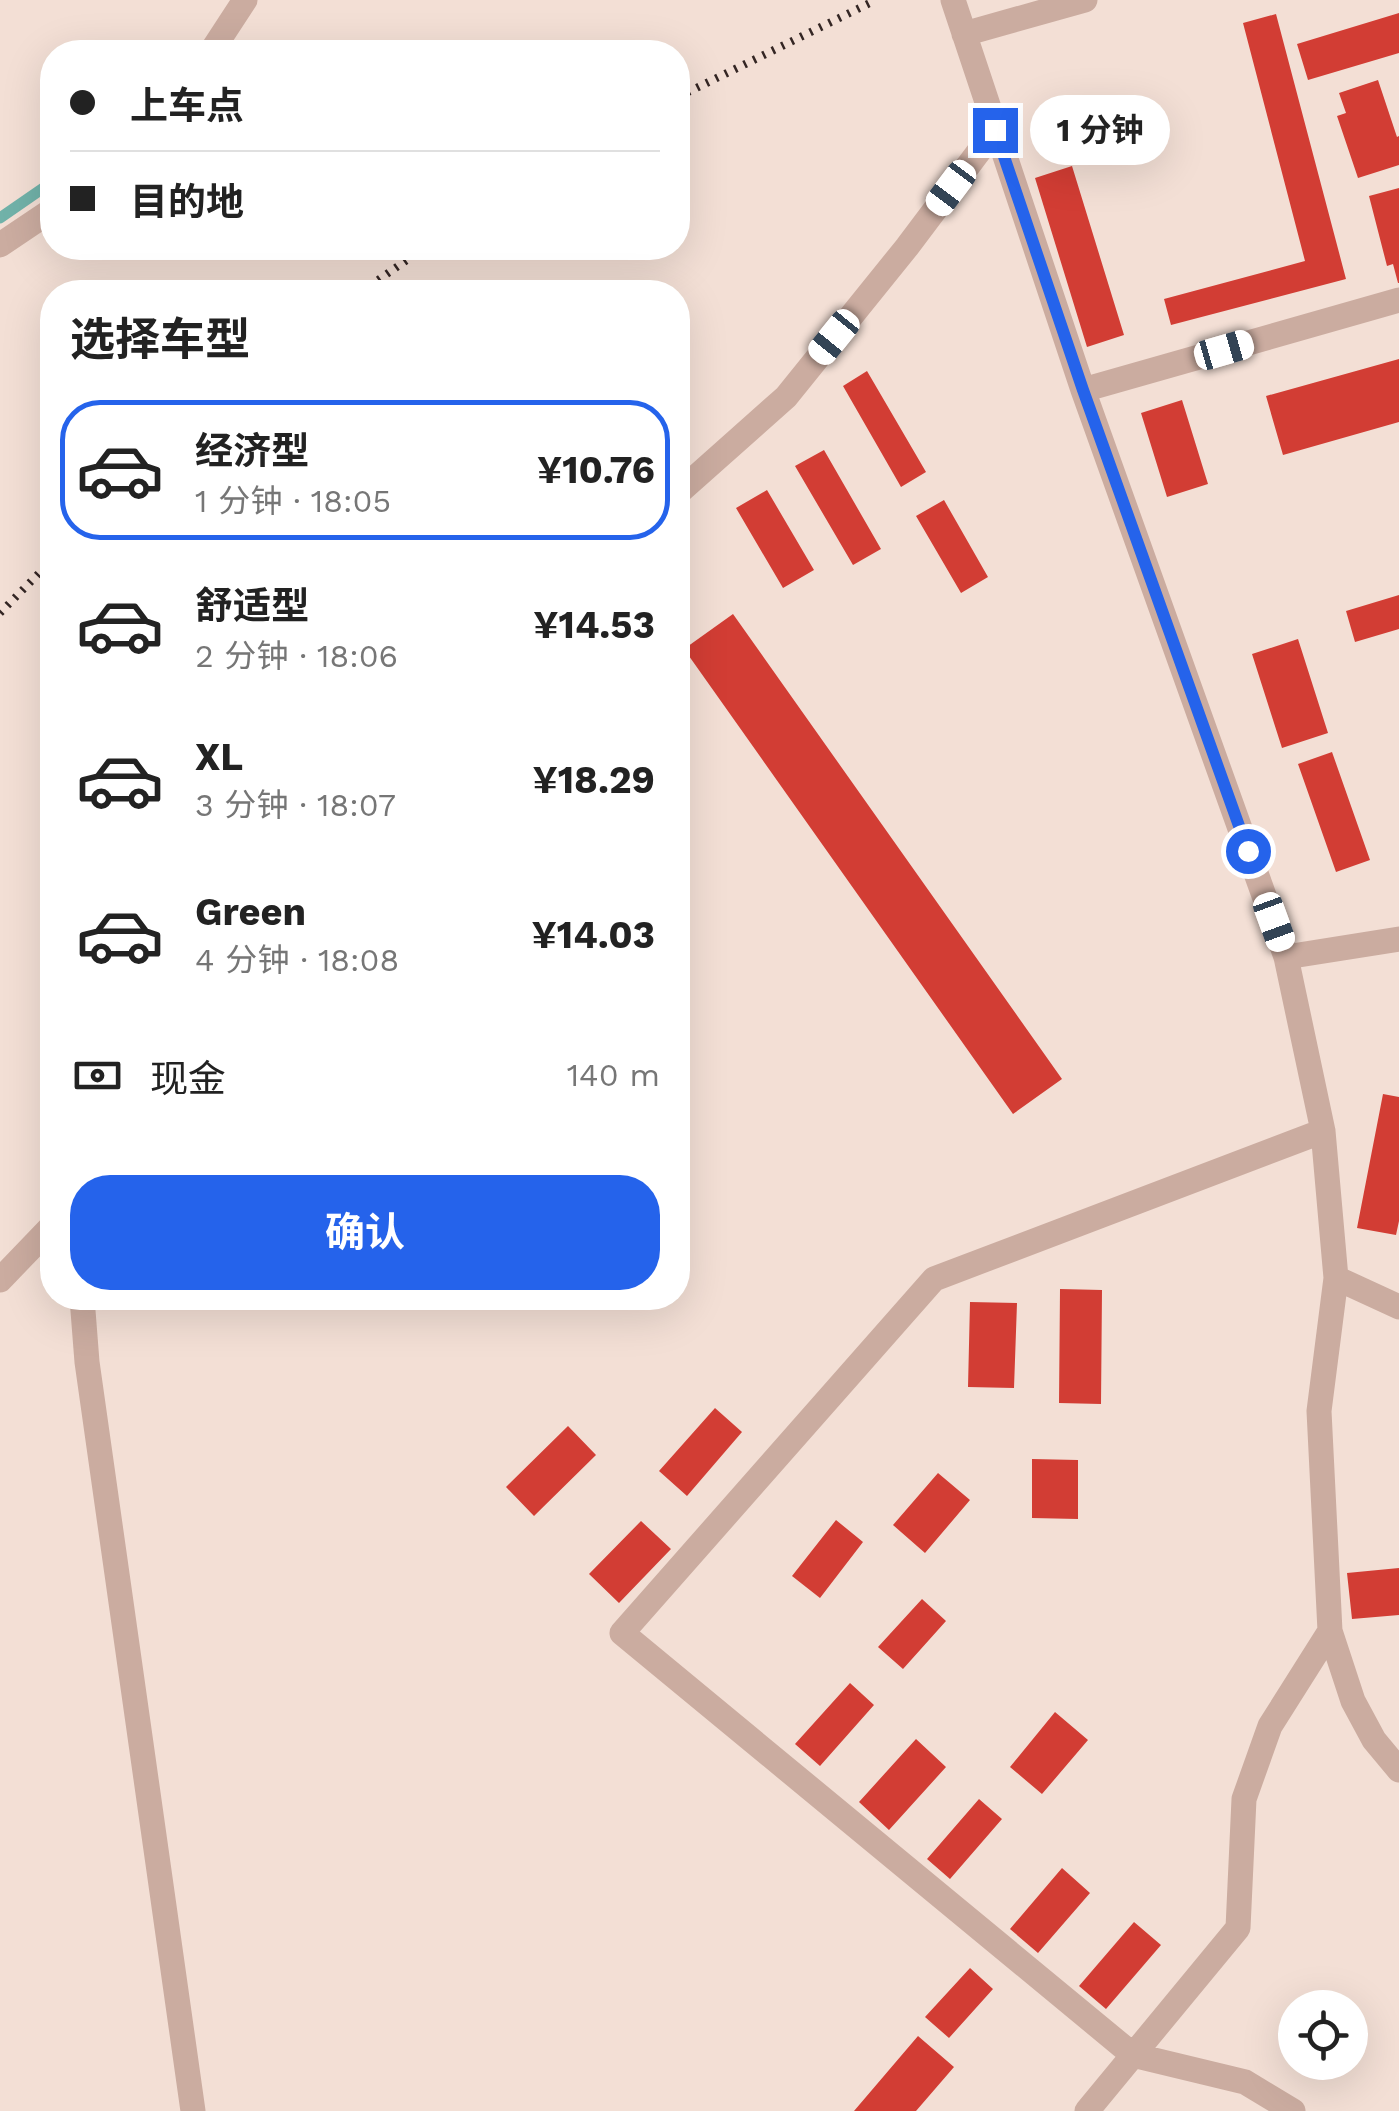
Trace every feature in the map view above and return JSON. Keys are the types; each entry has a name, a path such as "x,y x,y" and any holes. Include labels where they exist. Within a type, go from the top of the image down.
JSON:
{"street":[{"path":"219,40 245,0"},
{"path":"954,0 1083,390 1286,957 1323,1130 1336,1278 1319,1411 1330,1632 1353,1700 1374,1740 1399,1770"},
{"path":"964,34 1085,0"},
{"path":"690,482 786,397 995,130"},
{"path":"0,245 40,218"},
{"path":"1083,390 1399,300"},
{"path":"1286,957 1399,939"},
{"path":"1293,2111 1245,2082 1134,2055 622,1632 934,1280 1323,1130"},
{"path":"0,1280 40,1238"},
{"path":"1336,1278 1399,1306"},
{"path":"83,1310 193,2111"},
{"path":"1086,2111 1238,1928 1244,1799 1270,1726 1330,1632"}],"building":[{"path":"1399,13 1399,53 1308,80 1297,44"},
{"path":"1276,14 1346,279 1171,325 1164,299 1305,261 1243,23"},
{"path":"1378,80 1399,136 1399,165 1358,178 1337,116 1346,113 1339,93"},
{"path":"1072,166 1124,335 1087,347 1035,178"},
{"path":"1399,188 1398,283 1393,264 1387,266 1369,196"},
{"path":"1399,359 1399,422 1283,455 1266,396"},
{"path":"867,371 926,472 901,487 843,386"},
{"path":"1182,400 1208,484 1167,497 1141,413"},
{"path":"824,450 881,549 853,565 795,466"},
{"path":"767,490 814,570 783,588 736,508"},
{"path":"944,500 988,577 961,593 916,516"},
{"path":"1399,595 1399,629 1355,642 1346,611"},
{"path":"733,614 1062,1079 1013,1114 690,657 690,645"},
{"path":"1298,639 1328,733 1282,748 1252,654"},
{"path":"1332,752 1370,860 1336,872 1298,764"},
{"path":"1383,1094 1399,1097 1396,1235 1357,1228"},
{"path":"1060,1289 1102,1290 1101,1404 1059,1403"},
{"path":"970,1302 1017,1303 1014,1388 968,1387"},
{"path":"715,1408 742,1432 687,1496 659,1471"},
{"path":"568,1426 596,1455 534,1516 506,1487"},
{"path":"1032,1459 1078,1460 1078,1519 1032,1518"},
{"path":"938,1473 970,1500 925,1553 893,1525"},
{"path":"836,1520 863,1542 820,1598 792,1576"},
{"path":"641,1521 671,1549 619,1603 589,1574"},
{"path":"1399,1568 1399,1615 1352,1619 1347,1573"},
{"path":"922,1599 946,1621 903,1669 878,1647"},
{"path":"850,1683 874,1705 820,1766 795,1744"},
{"path":"1055,1712 1088,1740 1042,1794 1010,1767"},
{"path":"916,1739 946,1767 889,1830 859,1802"},
{"path":"979,1799 1002,1819 950,1879 927,1859"},
{"path":"1062,1868 1090,1893 1038,1953 1010,1929"},
{"path":"1134,1922 1161,1945 1106,2009 1079,1986"},
{"path":"970,1968 993,1989 949,2038 925,2017"},
{"path":"918,2036 954,2067 916,2111 854,2111"}],"waterway":[{"path":"0,218 40,190"}],"railway":[{"path":"690,91 876,0"},
{"path":"378,280 407,260"},
{"path":"0,613 40,572"}],"route":[{"path":"995,130 1083,390 1248,851"}]}
